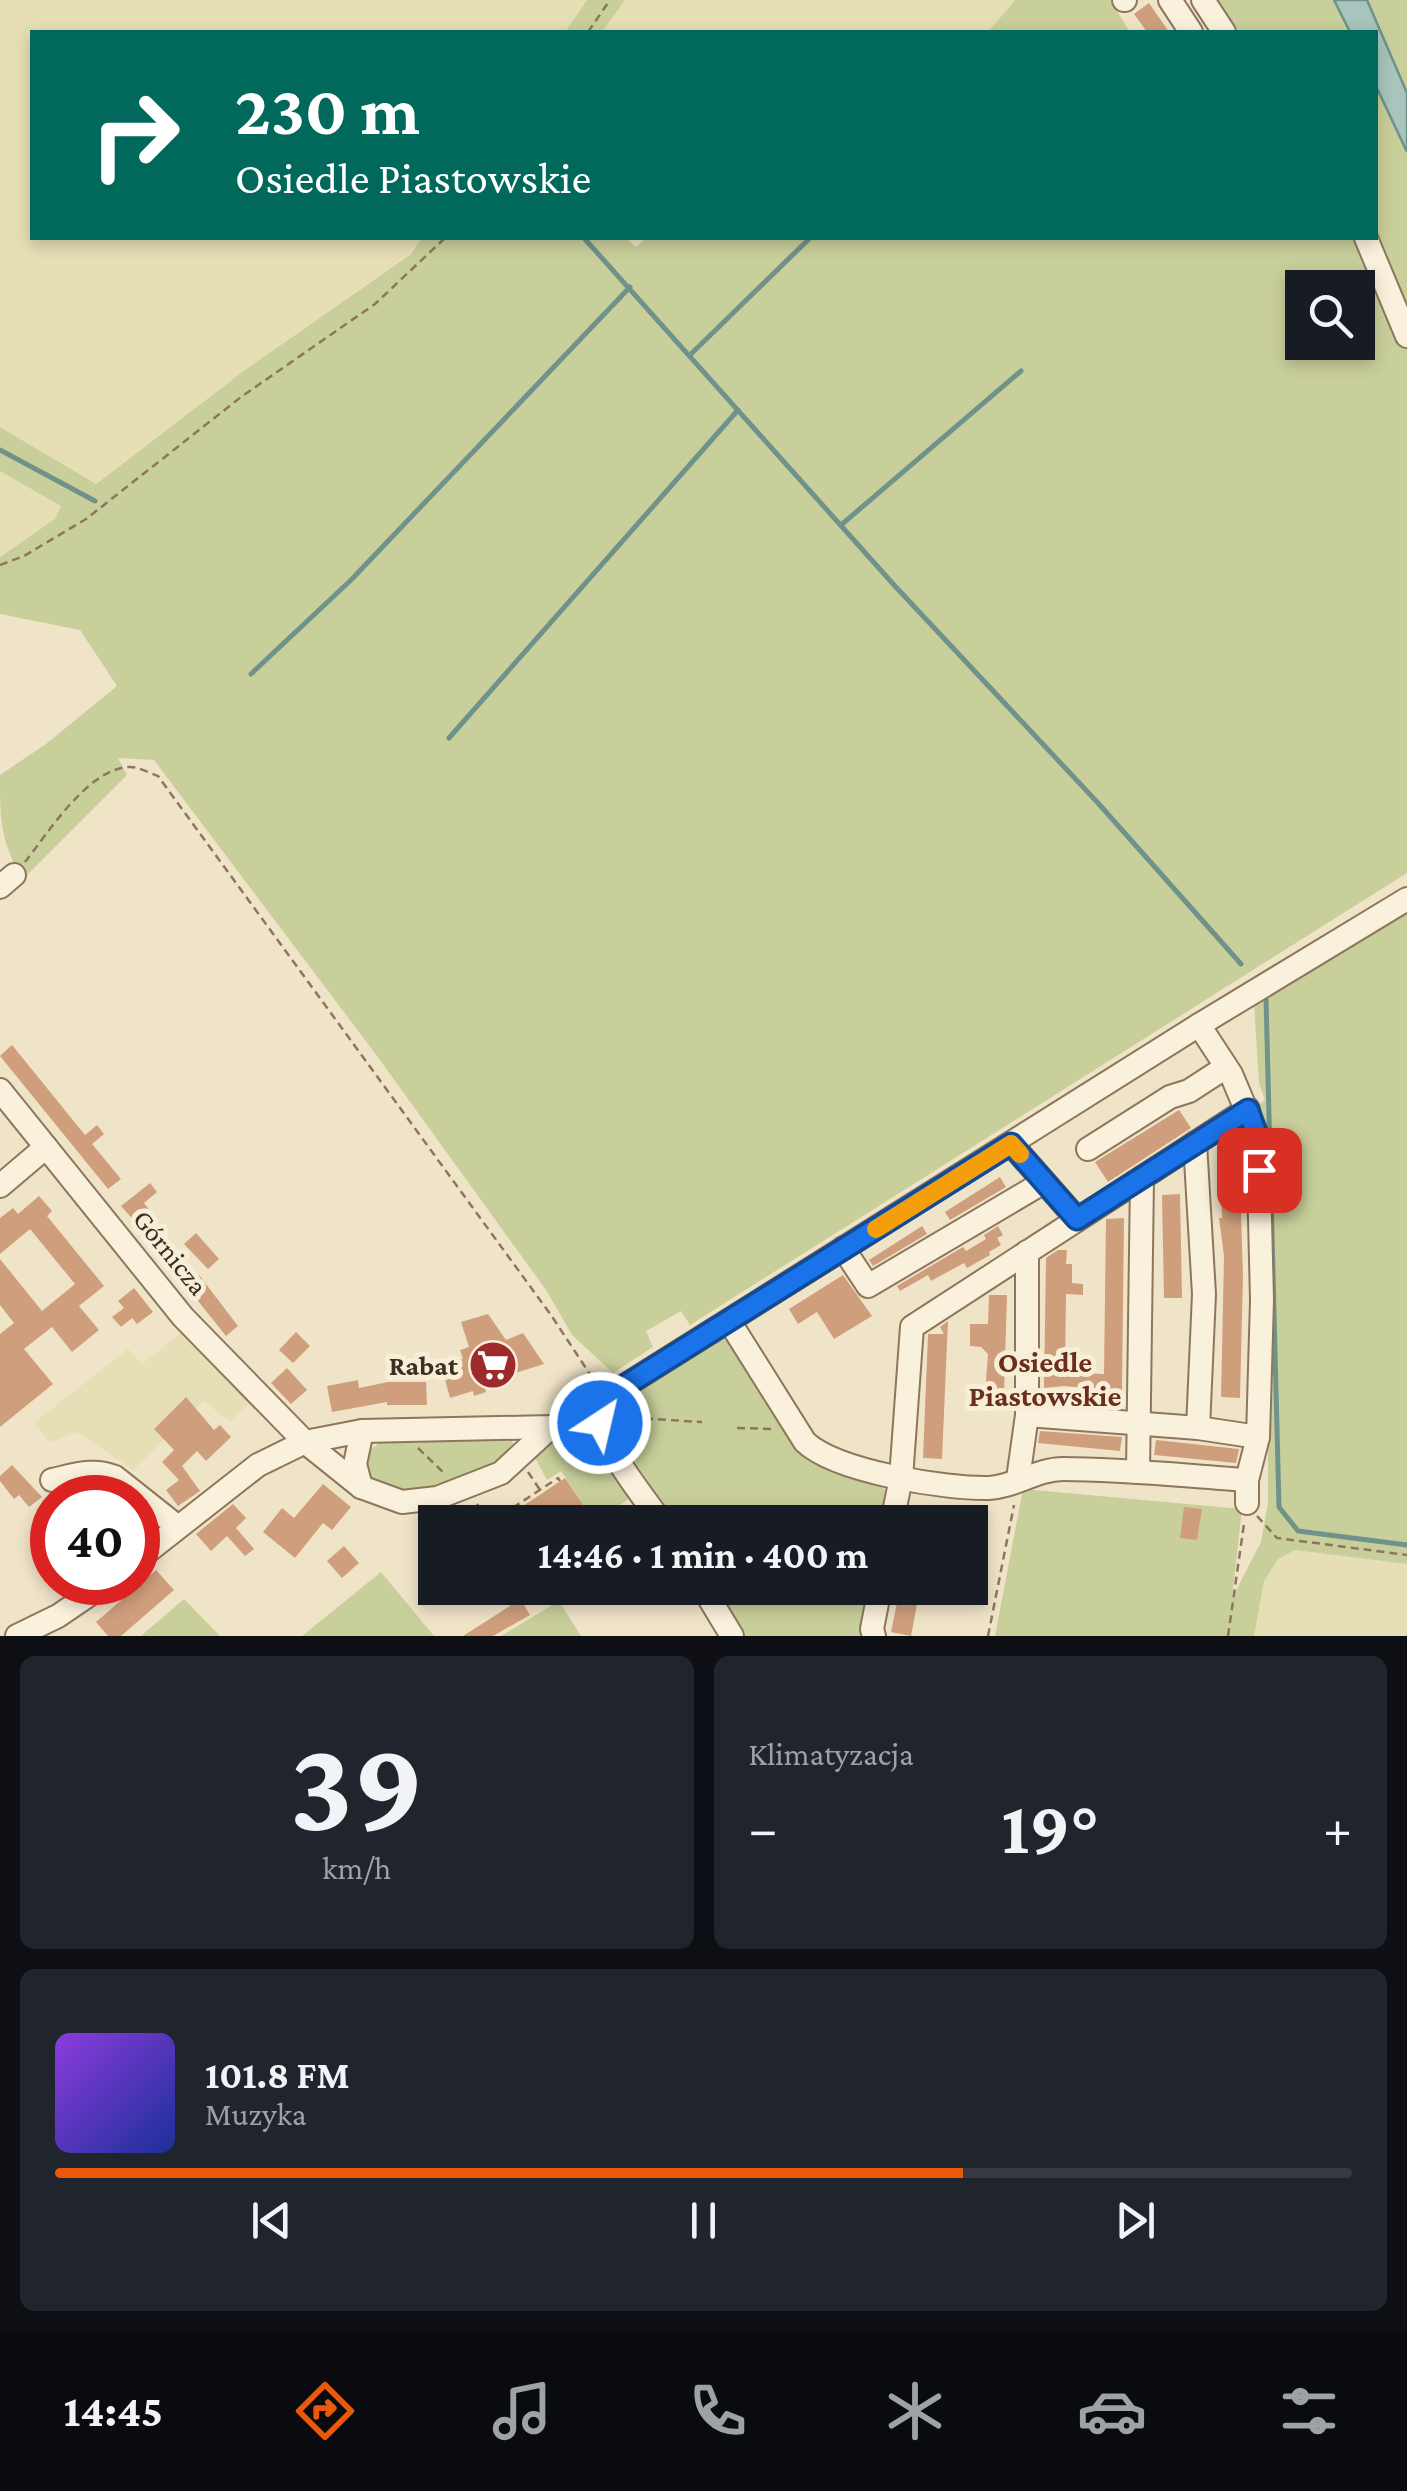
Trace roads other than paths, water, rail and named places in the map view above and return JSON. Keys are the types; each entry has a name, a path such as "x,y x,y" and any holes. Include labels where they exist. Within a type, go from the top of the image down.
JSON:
{"street":[{"path":"1170,0 1190,30"},
{"path":"1203,0 1223,30"},
{"path":"1367,240 1407,336"},
{"path":"843,1248 868,1286 1011,1144 1199,1024 1407,899"},
{"path":"728,1321 796,1430 815,1452 835,1461 901,1478 992,1488 1057,1468 1138,1472 1247,1492 1258,1437 1262,1300 1258,1138 1226,1067 1199,1024"},
{"path":"1088,1149 1226,1067"},
{"name":"Górnicza","path":"0,1090 184,1317 305,1442 360,1487"},
{"path":"895,1505 901,1478 912,1327 1248,1110"},
{"path":"1196,1143 1204,1294 1198,1428"},
{"path":"1011,1144 1077,1219"},
{"path":"0,1186 46,1147"},
{"path":"1138,1472 1142,1178"},
{"path":"650,1505 600,1423 626,1385 843,1248 1044,1182"},
{"path":"1018,1479 1027,1415 1028,1252"},
{"path":"160,1541 258,1466 305,1442 362,1431 551,1427 607,1410"},
{"path":"1027,1415 1198,1428 1258,1437"},
{"path":"362,1431 355,1464 360,1487 402,1502 436,1498 501,1473 551,1427"},
{"path":"73,1475 94,1470 109,1475"},
{"path":"160,1513 178,1527"},
{"path":"17,1636 62,1626 84,1605"},
{"path":"713,1605 732,1636"},
{"path":"874,1636 877,1605"}],"water":[{"path":"1334,0 1367,0 1407,93 1407,152 1378,90 1378,30 1349,30"}],"waterway":[{"path":"586,240 1241,964"},
{"path":"691,354 808,240"},
{"path":"251,674 351,580 630,287"},
{"path":"841,525 1021,371"},
{"path":"449,738 738,410"},
{"path":"0,450 95,501"},
{"path":"1266,999 1279,1507 1298,1531 1407,1545"}],"place":[{"name":"Rabat","path":"493,1365"}],"district":[{"name":"Osiedle Piastowskie","path":"1045,1379"}]}
